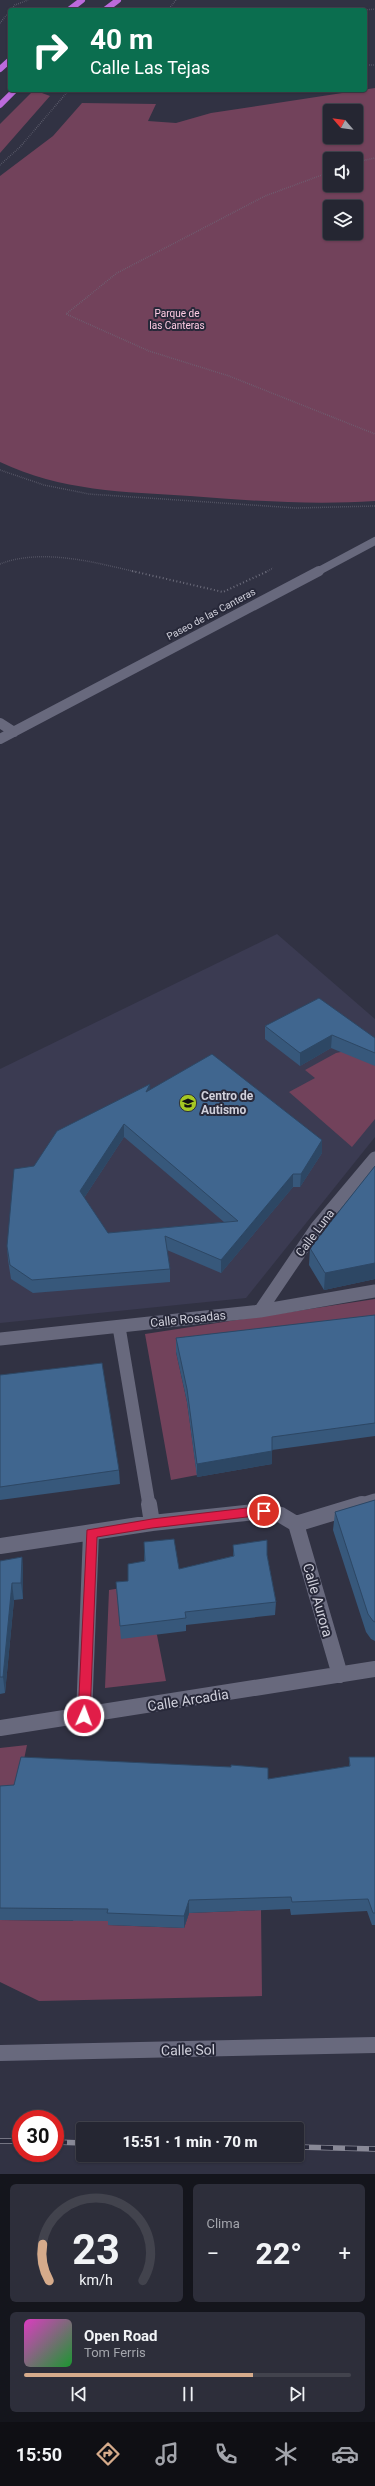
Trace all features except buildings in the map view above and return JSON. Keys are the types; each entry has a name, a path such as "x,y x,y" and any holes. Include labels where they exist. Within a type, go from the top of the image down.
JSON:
{"highway":[{"path":"72,8 82,0"},
{"path":"108,8 118,0"},
{"path":"0,69 8,62"},
{"path":"0,105 13,92"}],"street":[{"name":"Paseo de las Canteras","path":"14,732 57,707 375,541"},
{"path":"0,723 14,732"},
{"path":"0,739 14,732"},
{"name":"Calle Luna","path":"260,1311 317,1227 375,1158"},
{"name":"Calle Rosadas","path":"0,1339 260,1311 375,1291"},
{"path":"119,1326 152,1523"},
{"path":"0,1546 152,1523 264,1511 281,1515 296,1524 375,1500"},
{"name":"Calle Aurora","path":"296,1524 340,1675"},
{"path":"84,1716 91,1533"},
{"name":"Calle Arcadia","path":"0,1728 84,1716 375,1669"},
{"name":"Calle Sol","path":"0,2053 375,2045"}],"path":[{"path":"13,8 15,5 28,0"},
{"path":"170,8 176,0"},
{"path":"0,23 8,14"},
{"path":"0,166 20,147 67,92"},
{"path":"363,161 375,158"},
{"path":"323,175 265,196 117,273 66,314 149,351 229,376 375,434"},
{"path":"0,470 23,480 58,490 88,494 296,508 375,506"},
{"path":"0,564 10,560 44,555 124,569 223,592 278,566"}],"shaded area":[{"name":"Centro de Autismo","path":"277,934 375,1019 375,1137 246,1298 0,1323 0,1069"}],"green space":[{"name":"Parque de las Canteras","path":"375,88 375,501 329,503 282,502 117,491 46,479 23,472 0,462 0,176 53,136 82,103 156,104 148,121 176,123 211,113 349,92 367,92 367,89"},
{"path":"32,92 39,92 50,96 0,153 0,124"},
{"path":"359,1048 375,1055 375,1119 352,1147 289,1092 315,1078 305,1070 336,1053"},
{"path":"375,1299 375,1328 176,1352 187,1402 197,1475 171,1480 145,1334"},
{"path":"128,1587 157,1635 166,1681 105,1688 109,1590"},
{"path":"27,1745 16,1798 0,1798 0,1748"},
{"path":"84,1892 114,1892 108,1925 184,1928 189,1913 261,1910 262,1996 39,2001 0,1982 0,1920 73,1921"}],"railway":[{"path":"0,2141 12,2141"},
{"path":"64,2142 76,2143"},
{"path":"304,2147 375,2149"}],"place":[{"name":"Centro de Autismo","path":"188,1103"}],"route":[{"path":"84,1716 91,1533 152,1523 264,1511"}]}
